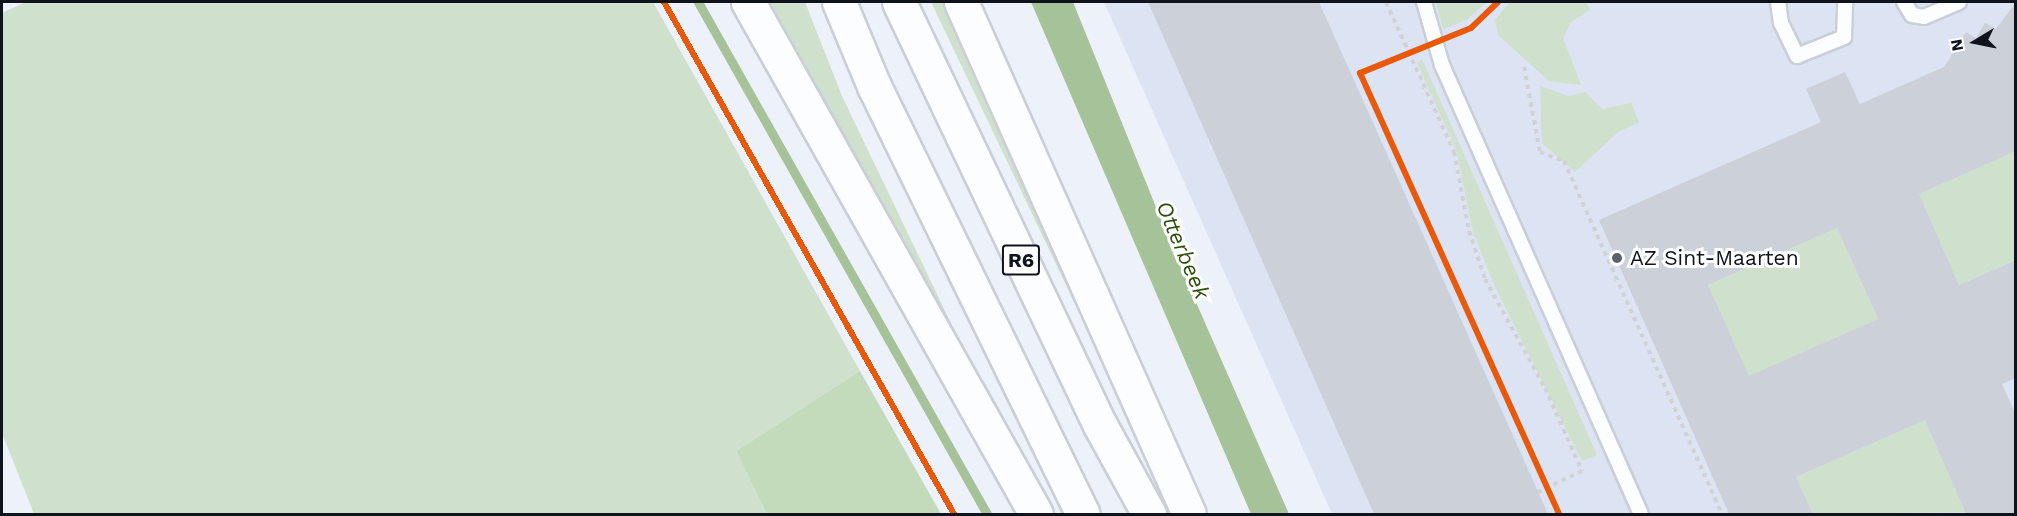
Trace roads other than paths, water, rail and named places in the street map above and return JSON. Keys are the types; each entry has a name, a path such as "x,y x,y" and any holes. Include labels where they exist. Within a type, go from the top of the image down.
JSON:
{"highway":[{"path":"748,2 1036,514"},
{"path":"839,2 874,86 1083,514"},
{"name":"R6","path":"898,2 1100,425 1149,514"},
{"path":"961,2 1189,514"}],"lane":[{"path":"1424,2 1442,64 1641,514"},
{"path":"1778,2 1781,23 1797,56 1844,38 1845,2"},
{"path":"1904,2 1912,15 1924,18 1959,2"}],"waterway":[{"path":"698,2 987,514"}],"place":[{"name":"AZ Sint-Maarten","path":"1617,258"}],"water label":[{"name":"Otterbeek","path":"1183,250"}]}
